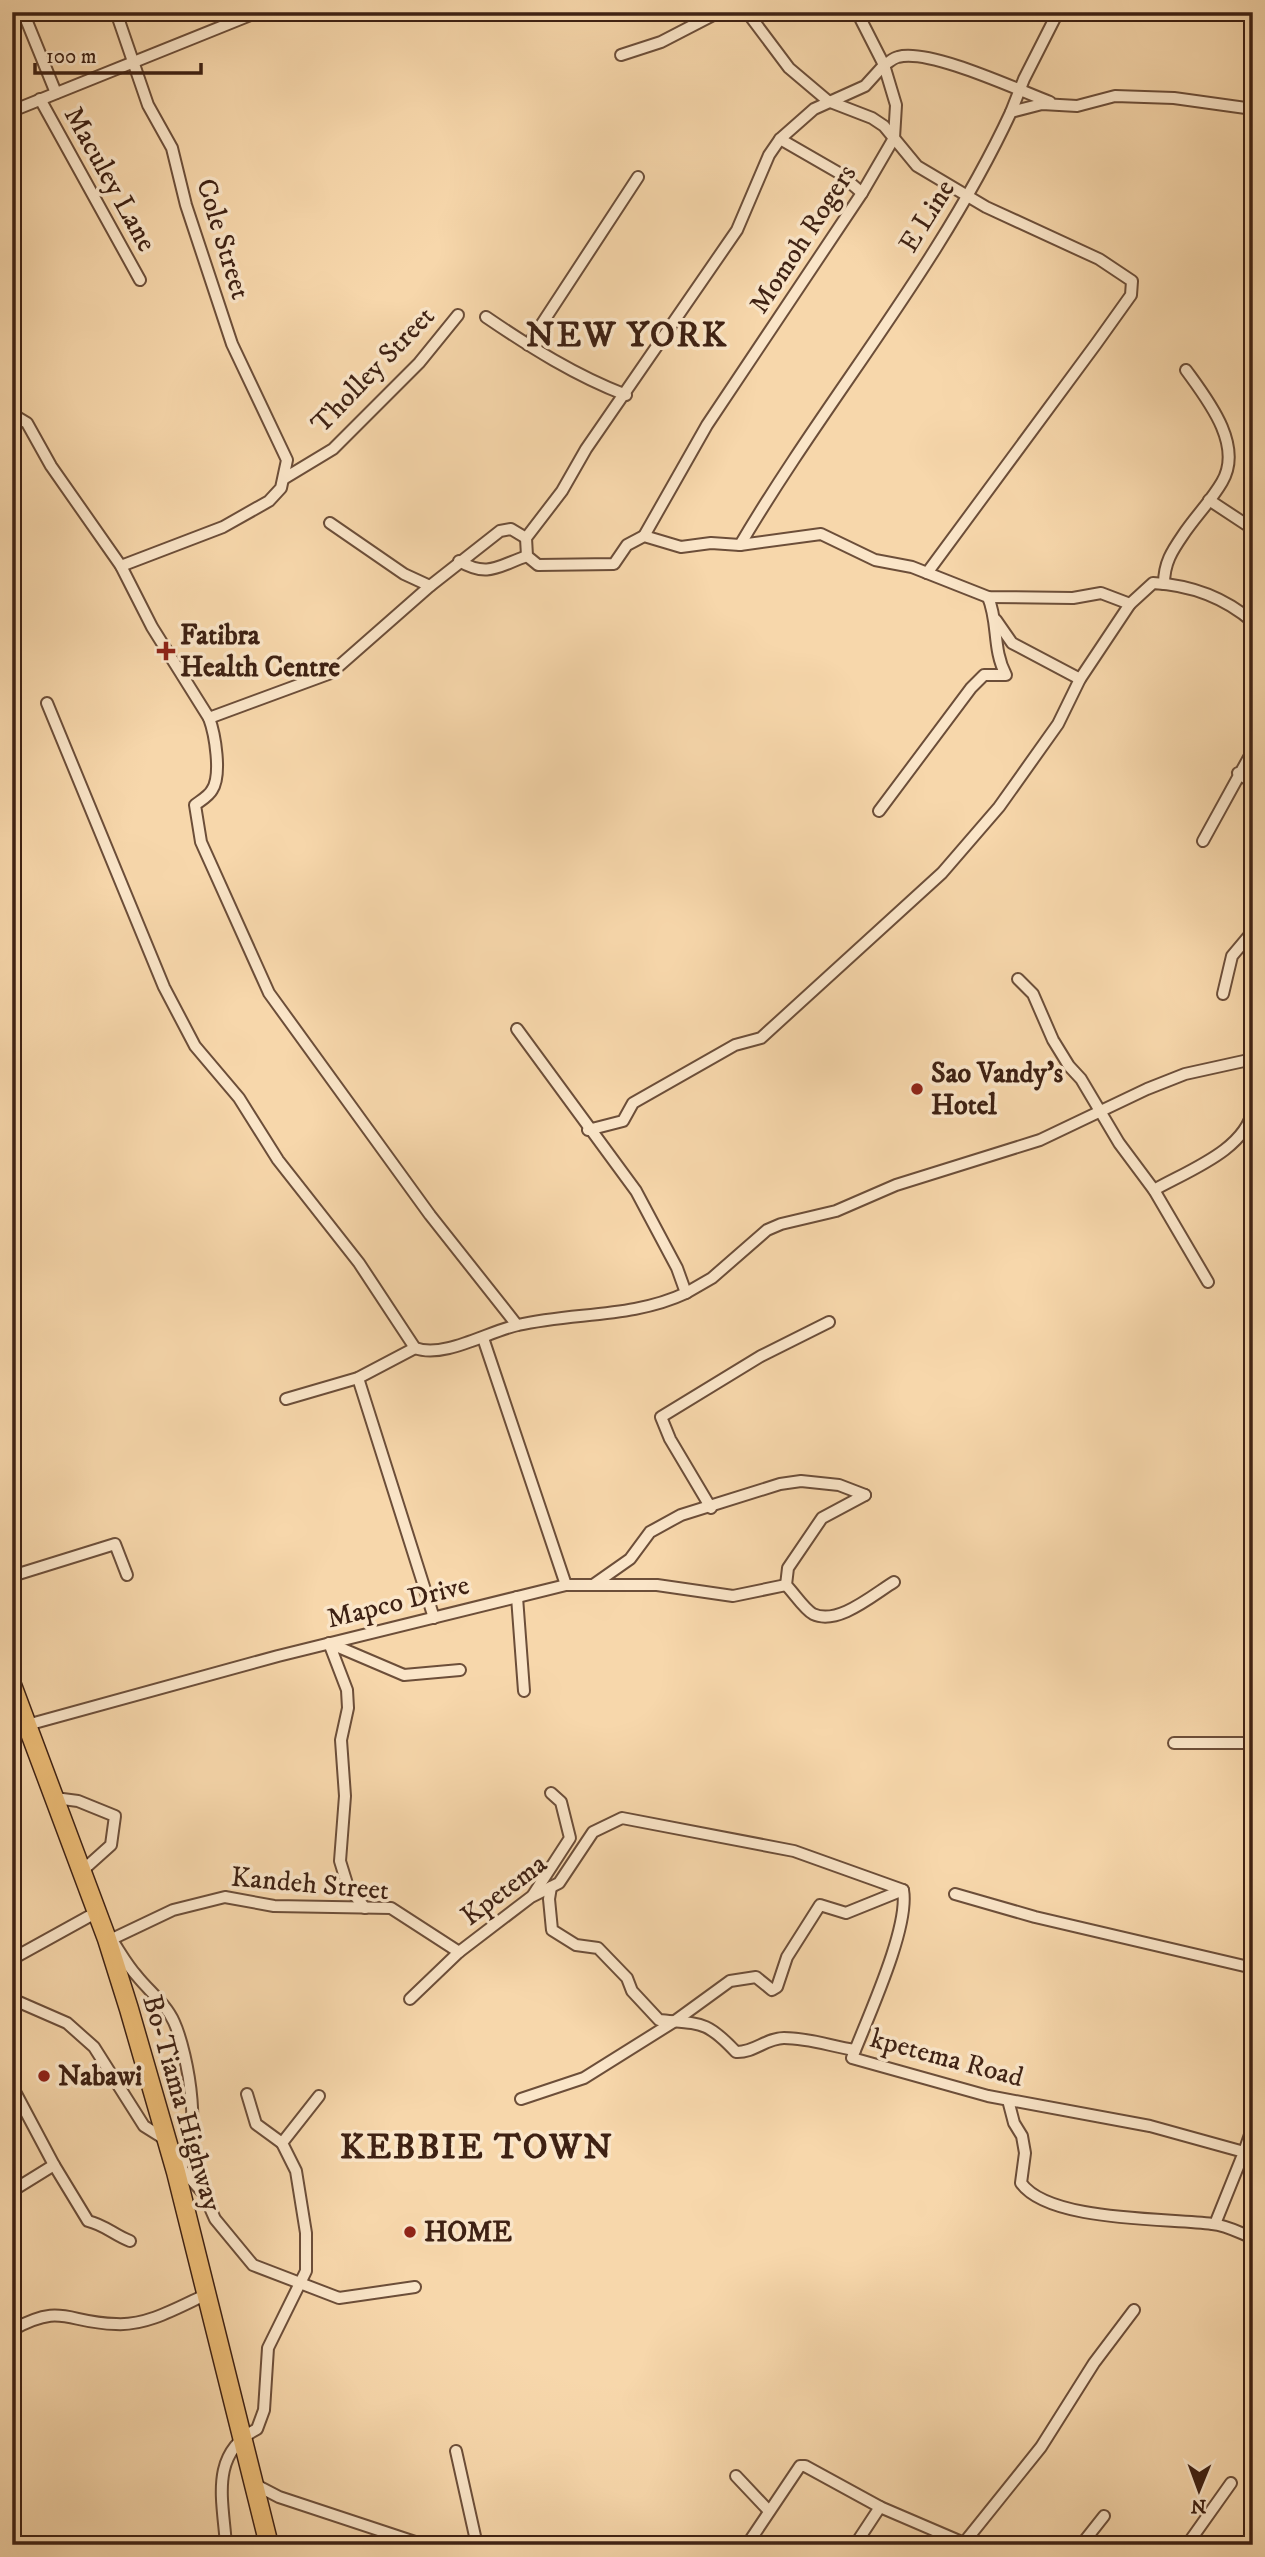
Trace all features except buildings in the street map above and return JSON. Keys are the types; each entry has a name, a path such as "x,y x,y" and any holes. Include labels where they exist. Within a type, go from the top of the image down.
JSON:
{"highway":[{"name":"Bo-Tiama Highway","path":"12,1685 109,1939 178,2170 240,2437 269,2545"}],"street":[{"path":"23,12 56,93"},
{"name":"Cole Street","path":"117,12 148,105 172,148 186,205 232,344 288,460 285,478"},
{"path":"12,111 132,60 257,12"},
{"path":"621,55 661,42 719,12"},
{"path":"747,12 789,68 828,101 872,118 894,138 917,166 968,197 1099,259 1132,281 1131,295 927,573"},
{"name":"Momoh Rogers","path":"527,556 538,565 614,564 627,545 643,536 707,425 862,193 894,138 896,105 884,65 857,12"},
{"name":"E Line","path":"740,545 774,487 968,197 1058,12"},
{"path":"459,561 474,570 488,572 527,556 526,538 562,491 586,449 626,395 741,222 769,155 780,139 800,119 828,101 865,86 884,65 897,57 912,57 988,75 1059,105"},
{"path":"1011,112 1042,104 1077,106 1115,96 1174,98 1253,109"},
{"name":"Maculey Lane","path":"40,99 140,280"},
{"path":"780,139 839,173 862,193"},
{"path":"527,345 638,177"},
{"name":"Tholley Street","path":"121,566 233,523 276,495 285,478 333,449 419,363 458,315"},
{"path":"486,317 527,345 596,383 626,395"},
{"path":"1164,584 1167,560 1225,475 1228,452 1215,415 1186,370"},
{"path":"12,414 27,423 51,466 121,566 152,626 209,718 216,738 215,772 212,791 195,805 201,842 269,993 430,1215 517,1325"},
{"path":"1209,500 1253,529"},
{"path":"330,523 404,574 430,586"},
{"path":"209,718 331,674 459,561 500,531 511,529 526,538"},
{"path":"643,536 681,547 710,543 740,545 821,534 874,560 927,573 988,597 1073,598 1101,593 1130,604"},
{"path":"588,1130 623,1121 633,1103 735,1045 761,1038 942,873 999,807 1058,724 1080,679 1130,604 1153,583 1202,590 1253,622"},
{"path":"988,597 1002,633 1012,643 1080,679"},
{"path":"879,811 971,688 984,675 1006,675 996,656 995,619"},
{"path":"47,703 164,987 195,1046 239,1098 278,1160 359,1263 415,1348 426,1352 483,1338 517,1325 660,1305 712,1278 767,1230 836,1211 896,1185 1040,1140 1185,1074 1253,1059"},
{"path":"1203,841 1253,750"},
{"path":"1238,773 1253,783"},
{"path":"1223,994 1232,956 1253,931"},
{"path":"1018,979 1033,994 1053,1040 1102,1111 1119,1143 1154,1190 1208,1282"},
{"path":"517,1029 588,1130 636,1191 677,1268 686,1293"},
{"path":"1154,1190 1213,1157 1241,1135 1251,1119 1253,1109"},
{"path":"711,1508 670,1439 661,1417 761,1356 829,1322"},
{"path":"483,1338 566,1585"},
{"path":"286,1399 358,1378 415,1348"},
{"path":"358,1378 434,1618"},
{"path":"593,1585 630,1559 650,1532 681,1515 711,1508 780,1484 801,1481 839,1485 865,1495 822,1518 788,1568 786,1585 813,1613 829,1617 848,1610 894,1582"},
{"path":"12,1576 115,1544 127,1575"},
{"name":"Mapco Drive","path":"27,1725 329,1643 566,1585 657,1586 733,1596 786,1585"},
{"path":"517,1597 524,1691"},
{"path":"329,1643 404,1675 460,1670"},
{"path":"329,1643 346,1690 348,1708 341,1740 345,1796 340,1861 348,1887 365,1908"},
{"path":"1174,1743 1253,1743"},
{"path":"531,1897 570,1838 561,1802 551,1793"},
{"path":"55,1798 79,1801 115,1816 111,1845 82,1871"},
{"name":"Kpetema","path":"410,1998 459,1952 531,1897 559,1883 593,1832 621,1818 654,1821 745,1843 794,1851 847,1867 903,1890"},
{"path":"551,1887 548,1899 552,1930 576,1945 598,1948 627,1978 632,1991 659,2020 714,2028 736,2052 744,2052 768,2040 784,2038 818,2039 855,2050"},
{"path":"521,2099 584,2078 675,2021 730,1981 756,1977 772,1990 777,1986 787,1957 820,1905 846,1913 903,1890"},
{"name":"kpetema Road","path":"903,1890 905,1902 894,1943 852,2058 1008,2100 1150,2126 1244,2152"},
{"path":"955,1894 1035,1917 1253,1968"},
{"name":"Kandeh Street","path":"109,1939 173,1910 225,1897 274,1906 391,1908 459,1952"},
{"path":"13,1958 97,1912"},
{"path":"109,1939 173,2020 183,2049 193,2125 189,2154 178,2170 204,2194 215,2219 237,2241 253,2265 338,2298 415,2287"},
{"path":"12,1999 49,2014 76,2031 94,2047 144,2126 168,2141"},
{"path":"12,2087 88,2221 104,2225 118,2237 130,2241"},
{"path":"226,2545 219,2482 240,2437 257,2428 264,2410 268,2347 306,2271 306,2233 296,2171 282,2143 256,2124 247,2094"},
{"path":"282,2143 319,2096"},
{"path":"1008,2100 1014,2123 1022,2136 1025,2153 1021,2183 1028,2193 1073,2210 1215,2224 1253,2238"},
{"path":"1215,2224 1253,2126"},
{"path":"12,2191 54,2165"},
{"path":"12,2330 50,2314 117,2325 162,2316 207,2294"},
{"path":"747,2545 800,2466 805,2466 880,2507 965,2544 1028,2465 1094,2363 1134,2310"},
{"path":"456,2451 477,2545"},
{"path":"736,2476 769,2511"},
{"path":"251,2482 279,2497 424,2545"},
{"path":"1187,2545 1231,2483"},
{"path":"855,2545 880,2507"},
{"path":"1081,2545 1104,2516"}],"place":[{"name":"Fatibra Health Centre","path":"166,651"},
{"name":"Sao Vandy's Hotel","path":"917,1089"},
{"name":"Nabawi","path":"44,2076"},
{"name":"HOME","path":"410,2232"}],"district":[{"name":"NEW YORK","path":"627,336"},
{"name":"KEBBIE TOWN","path":"477,2148"}]}
